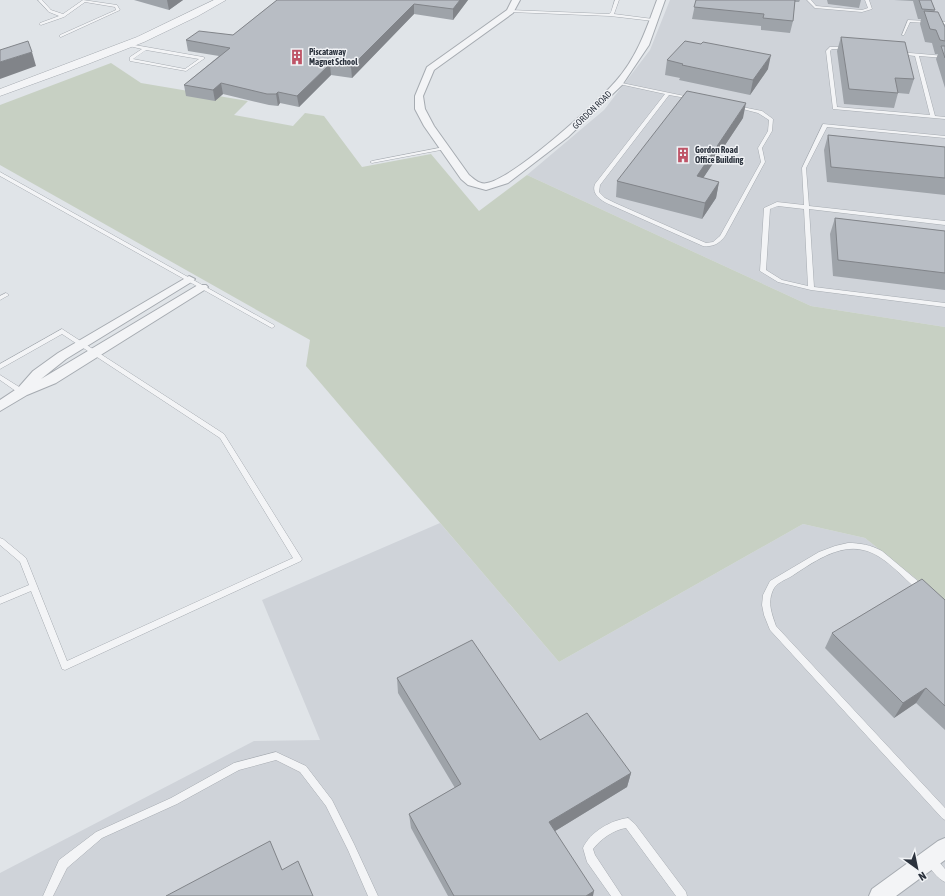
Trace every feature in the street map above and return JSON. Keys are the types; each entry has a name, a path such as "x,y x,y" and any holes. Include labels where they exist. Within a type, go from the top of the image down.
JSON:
{"street":[{"path":"0,93 130,44 193,15 221,0"},
{"path":"444,148 429,126 420,109 419,96 424,81 430,69 510,11 516,0"},
{"name":"GORDON ROAD","path":"444,148 465,177 472,183 486,187 504,181 564,135 619,83 645,45 661,0"},
{"path":"22,392 38,374 82,344 189,279"},
{"path":"0,406 22,392 51,380 202,287"},
{"path":"879,896 937,853"}],"lane":[{"path":"40,0 50,11 63,16"},
{"path":"610,15 613,13 616,0"},
{"path":"809,1 815,7 862,11 870,9 867,0"},
{"path":"41,24 63,16 85,1 116,6 118,10 61,36"},
{"path":"510,11 610,15 653,20"},
{"path":"903,34 909,21 945,23"},
{"path":"130,44 145,49 202,58 186,70 131,60 131,58 145,49"},
{"path":"852,49 831,48 828,51 834,108 945,118"},
{"path":"895,53 945,57"},
{"path":"917,55 933,117"},
{"path":"619,83 698,99"},
{"path":"668,93 597,185 596,191 600,197 613,204 705,245 712,245 718,242 763,162 760,148 772,124 771,119 760,112 729,105"},
{"path":"811,288 804,168 825,125 945,137"},
{"path":"818,140 825,141"},
{"path":"372,162 444,148"},
{"path":"0,174 272,326"},
{"path":"945,223 806,209 777,204 768,208 763,271 780,281 811,288 945,305"},
{"path":"0,298 6,295"},
{"path":"0,367 62,331 222,436 298,559 64,666 23,560 0,541"},
{"path":"0,377 22,392"},
{"path":"927,593 875,551 859,545 836,547 773,583 767,592 765,607 773,628 945,815"},
{"path":"0,601 33,587"},
{"path":"48,896 63,864 99,835 174,801 238,766 276,756 303,769 329,803 352,847 373,896"},
{"path":"617,896 591,858 588,848 591,842 620,823 628,823 682,896"},
{"path":"937,853 945,877"}],"shaded area":[{"path":"670,0 945,0 945,327 811,306 527,175 604,110 650,50"},
{"path":"111,63 141,83 248,101 234,115 293,126 305,113 324,116 362,167 431,154 479,211 527,175 811,306 945,327 945,602 865,538 803,524 559,662 306,366 310,340 0,165 0,105"},
{"path":"440,523 559,662 803,524 865,538 945,602 945,896 0,896 0,873 254,741 320,740 262,600"}],"building":[{"name":"Piscataway Magnet School","path":"277,0 460,0 453,9 414,4 351,67 330,64 297,96 278,92 276,94 267,94 221,83 213,90 184,85 230,48 186,40 199,31 233,35"},
{"path":"696,0 795,0 793,21 763,18 764,14 694,7"},
{"path":"919,0 931,0 935,10 922,9"},
{"path":"924,11 938,12 945,27 945,41 940,40 936,30 930,29"},
{"path":"841,37 905,42 914,79 895,78 898,93 849,89"},
{"path":"28,41 32,52 0,62 0,50"},
{"path":"685,41 701,44 703,42 771,55 753,80 682,65 683,64 667,60"},
{"path":"941,46 945,46 945,58"},
{"name":"Gordon Road Office Building","path":"687,91 746,103 697,176 719,182 705,203 617,181"},
{"path":"828,135 945,147 945,178 831,167"},
{"path":"835,218 945,231 945,273 838,260"},
{"path":"922,579 945,600 945,706 926,688 903,703 832,633"},
{"path":"472,640 540,740 587,713 631,773 549,822 594,891 586,896 454,896 409,814 461,784 397,678"},
{"path":"270,841 282,870 298,861 313,896 166,896"}],"place":[{"name":"Piscataway Magnet School","path":"297,57"},
{"name":"Gordon Road Office Building","path":"683,155"}]}
